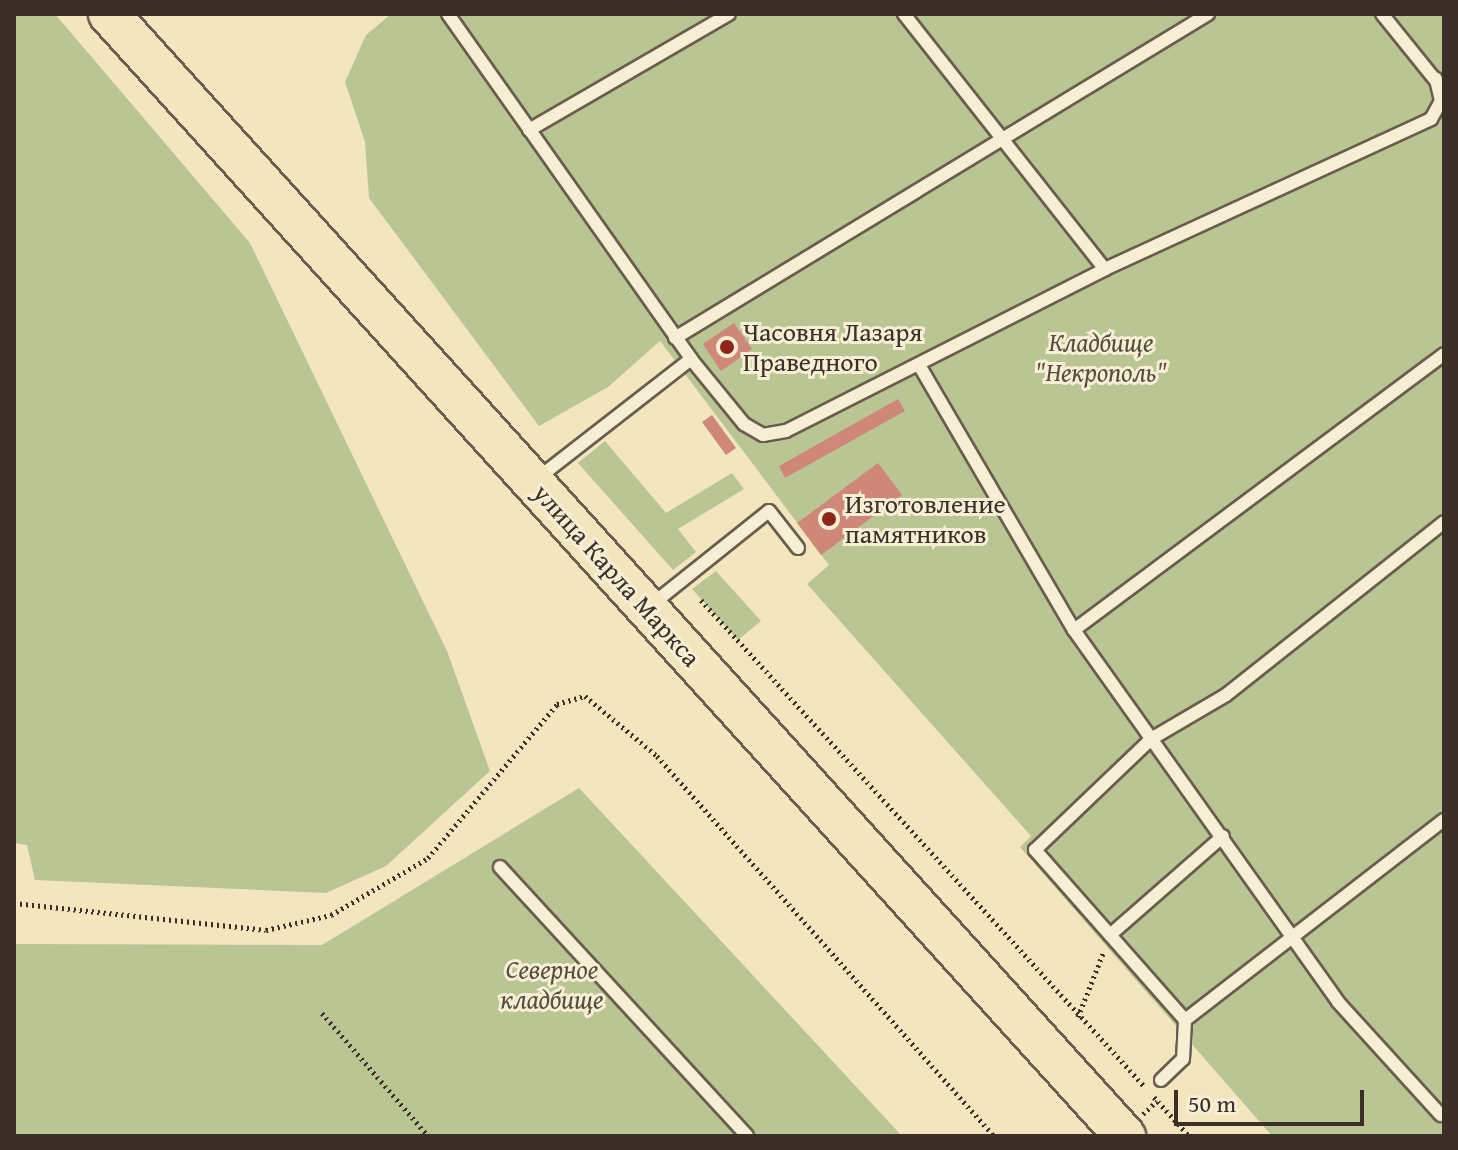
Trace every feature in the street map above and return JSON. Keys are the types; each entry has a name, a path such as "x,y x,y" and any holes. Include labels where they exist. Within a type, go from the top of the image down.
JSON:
{"main road":[{"name":"улица Карла Маркса","path":"109,14 1125,1136"}],"lane":[{"path":"448,14 675,338 744,424 763,435 786,431 1105,269 1437,118 1441,101 1436,79"},
{"path":"529,130 729,14"},
{"path":"904,14 1007,136 1105,269"},
{"path":"675,338 1208,14"},
{"path":"1382,14 1444,92"},
{"path":"1074,630 1444,354"},
{"path":"532,482 691,359"},
{"path":"919,365 1074,630 1338,1002 1441,1115"},
{"path":"648,608 769,511 798,548"},
{"path":"1161,1080 1183,1059 1185,1020 1035,850 1151,739 1226,695 1444,522"},
{"path":"1185,1020 1444,820"},
{"path":"1110,935 1223,836"},
{"path":"500,867 747,1136"}],"path":[{"path":"701,600 1189,1136"},
{"path":"14,903 266,930 331,915 428,858 557,704 585,696 657,756 994,1136"},
{"path":"1078,1017 1110,935"},
{"path":"322,1013 428,1136"}],"green space":[{"path":"14,14 55,14 250,243 447,651 490,771 386,866 326,893 35,880 27,845 14,843"},
{"name":"Кладбище \"Некрополь\"","path":"391,14 1444,14 1444,1136 1272,1136 1020,847 1031,836 807,584 829,565 660,341 608,387 539,426 369,198 365,142 345,82 366,35"},
{"path":"605,441 666,513 732,473 744,489 678,529 696,552 673,570 578,463"},
{"path":"716,571 761,621 738,640 692,589"},
{"name":"Северное кладбище","path":"579,788 902,1136 14,1136 14,944 322,945"}],"building":[{"name":"Часовня Лазаря Праведного","path":"734,323 752,349 721,371 703,344"},
{"path":"898,399 905,411 785,478 779,466"},
{"path":"712,415 736,448 726,455 702,422"},
{"path":"878,463 902,495 821,555 797,523"}],"place":[{"name":"Часовня Лазаря Праведного","path":"727,347"},
{"name":"Изготовление памятников","path":"829,519"}]}
